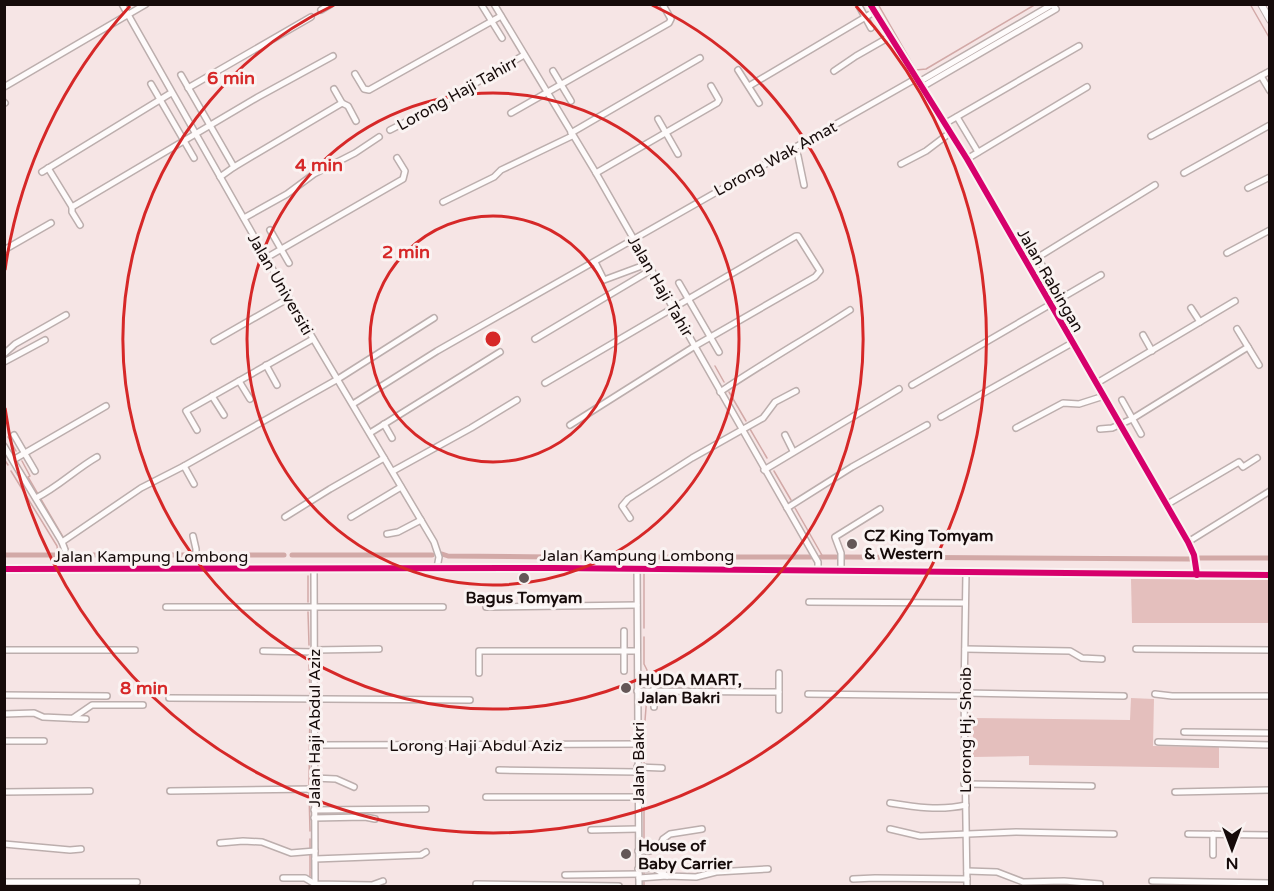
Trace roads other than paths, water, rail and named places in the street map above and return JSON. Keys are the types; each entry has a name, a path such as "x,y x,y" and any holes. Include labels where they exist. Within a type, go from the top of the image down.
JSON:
{"main road":[{"path":"1260,4 1269,20"}],"street":[{"name":"Jalan Universiti","path":"122,4 289,298 434,542 438,565"},
{"path":"321,10 332,4"},
{"path":"482,4 502,39"},
{"name":"Jalan Haji Tahir","path":"494,4 596,173 673,307 818,562 818,571"},
{"path":"511,113 669,23 671,19 663,4"},
{"path":"858,4 871,28"},
{"name":"Jalan Rabingan","path":"870,4 946,123 1050,306 1169,504 1194,555 1197,575"},
{"path":"4,87 143,5"},
{"name":"Lorong Wak Amat","path":"353,404 437,351 634,240 711,193 1056,9 1053,5"},
{"path":"749,86 874,12"},
{"path":"355,74 364,89 369,90 501,16"},
{"path":"189,88 311,17"},
{"path":"834,71 891,36"},
{"path":"946,123 1080,46"},
{"name":"Lorong Haji Tahirr","path":"390,130 431,110 524,55"},
{"path":"72,208 195,134 333,56"},
{"path":"443,202 572,134 700,58"},
{"path":"738,70 759,104"},
{"path":"553,71 571,101"},
{"path":"1151,136 1269,71"},
{"path":"181,75 234,167"},
{"path":"1261,76 1269,91"},
{"path":"151,84 194,158"},
{"path":"596,173 717,103 719,100 711,86"},
{"path":"967,159 1087,87"},
{"path":"334,89 342,103 348,106 356,121"},
{"path":"42,172 171,93"},
{"path":"220,177 342,103"},
{"path":"957,117 978,152"},
{"path":"658,119 678,154"},
{"path":"1184,173 1269,125"},
{"path":"901,164 926,151 951,132"},
{"name":"Lorong Haji Tahirr","path":"244,218 379,137"},
{"path":"794,149 798,156 804,185"},
{"path":"266,258 403,179 405,171 397,158"},
{"path":"48,168 80,225"},
{"path":"1248,189 1269,177"},
{"path":"1027,264 1155,185"},
{"path":"4,250 51,223"},
{"path":"270,230 289,263"},
{"path":"1227,253 1269,230"},
{"path":"545,383 794,237 798,236 820,271 819,274 695,346 570,425"},
{"path":"1029,242 1047,274"},
{"path":"595,262 604,280 647,264"},
{"path":"535,339 651,270"},
{"path":"912,385 1101,275"},
{"path":"679,283 719,352"},
{"path":"214,341 289,298"},
{"path":"1097,383 1235,301"},
{"path":"1191,308 1200,322"},
{"path":"720,392 776,354 850,310"},
{"path":"4,354 15,344 66,315"},
{"path":"64,541 141,488 338,380 434,318"},
{"path":"1237,329 1259,364"},
{"path":"1143,335 1152,351"},
{"path":"197,430 186,411 313,339"},
{"path":"4,362 45,340"},
{"path":"941,417 1072,343"},
{"path":"1100,429 1132,419 1248,347"},
{"path":"370,433 500,352"},
{"path":"266,365 277,385"},
{"path":"239,381 250,399"},
{"path":"764,470 899,389"},
{"path":"630,518 622,506 623,503 763,417 775,402 796,391"},
{"path":"212,396 224,415"},
{"path":"1016,428 1063,403 1079,404 1104,396"},
{"path":"393,471 517,400"},
{"path":"1122,400 1141,434"},
{"path":"11,460 106,406"},
{"path":"384,424 392,438"},
{"path":"787,508 852,467 927,425"},
{"path":"14,435 35,471"},
{"path":"785,435 794,451"},
{"path":"4,446 11,460 39,497 64,541 66,569"},
{"path":"39,497 97,457"},
{"path":"285,517 384,458"},
{"path":"1169,504 1239,462 1243,467 1257,458"},
{"path":"184,466 194,484"},
{"path":"351,517 401,487"},
{"path":"1188,542 1269,491"},
{"path":"841,571 841,552 835,537 880,509"},
{"path":"387,534 398,532 421,520"},
{"path":"194,536 196,569"},
{"name":"Jalan Kampung Lombong","path":"4,569 314,570 438,565 1269,576"},
{"name":"Jalan Bakri","path":"637,568 639,886"},
{"name":"Jalan Haji Abdul Aziz","path":"314,570 315,745 311,851 315,859 315,885"},
{"name":"Lorong Hj. Shoib","path":"966,573 964,784 967,886"},
{"path":"809,602 965,603"},
{"path":"486,607 637,605"},
{"path":"166,607 443,607"},
{"path":"624,631 624,671"},
{"path":"965,648 1070,651 1082,658 1102,659"},
{"path":"263,651 379,649"},
{"path":"1136,649 1269,650"},
{"path":"4,650 135,650"},
{"path":"479,673 479,651 636,651"},
{"path":"779,673 779,710"},
{"path":"654,676 654,707"},
{"path":"637,691 779,692"},
{"path":"808,694 1124,696"},
{"path":"1155,694 1269,696"},
{"path":"4,695 107,696"},
{"path":"169,698 471,699"},
{"path":"72,718 92,705 143,705"},
{"path":"4,714 34,713 43,717 86,719"},
{"path":"1184,732 1269,733"},
{"path":"4,741 44,741"},
{"path":"1158,742 1269,745"},
{"name":"Lorong Haji Abdul Aziz","path":"315,745 638,744"},
{"path":"499,770 662,768"},
{"path":"314,778 336,779 354,787"},
{"path":"964,784 1092,786"},
{"path":"170,791 313,789"},
{"path":"1176,792 1269,790"},
{"path":"4,792 90,791"},
{"path":"486,797 638,797"},
{"path":"890,803 920,808 951,808 966,805"},
{"path":"314,810 426,809"},
{"path":"314,818 364,817 375,819"},
{"path":"591,830 638,829"},
{"path":"638,851 650,851 670,834 702,829"},
{"path":"890,829 920,836 1114,834"},
{"path":"1188,834 1269,835"},
{"path":"1213,834 1213,855"},
{"path":"220,843 262,842 291,853 311,851"},
{"path":"4,844 81,849"},
{"path":"315,859 421,855 426,852"},
{"path":"639,874 654,868 668,876"},
{"path":"565,875 639,874 696,877 716,872 768,869"},
{"path":"967,871 997,872 1023,882 1064,881 1100,884"},
{"path":"283,878 305,878 315,885 372,885 383,881"},
{"path":"853,879 967,879"},
{"path":"1152,881 1269,883"},
{"path":"4,882 137,882"},
{"path":"476,884 619,886"}],"waterway":[{"path":"878,4 916,70 926,69 1036,4"},
{"path":"1250,4 1270,39"},
{"path":"715,366 724,382"},
{"path":"729,392 746,421"},
{"path":"750,429 767,458"},
{"path":"8,437 16,451"},
{"path":"4,459 8,465"},
{"path":"22,461 30,476 28,477 63,537"},
{"path":"11,471 57,546 58,555"},
{"path":"774,471 791,500"},
{"path":"795,508 823,557"},
{"path":"65,541 70,555"},
{"path":"442,554 448,556 550,557"},
{"path":"4,555 142,555"},
{"path":"149,555 192,555"},
{"path":"201,555 284,555"},
{"path":"292,555 432,555"},
{"path":"559,557 811,557"},
{"path":"821,557 836,557"},
{"path":"845,557 1191,559"},
{"path":"1200,558 1270,558"},
{"path":"644,572 644,628"},
{"path":"308,576 308,602"},
{"path":"308,612 309,645"},
{"path":"644,637 647,687"},
{"path":"309,665 310,693"},
{"path":"644,733 647,695"},
{"path":"309,787 310,702"},
{"path":"644,741 644,763"},
{"path":"644,772 644,847"},
{"path":"309,792 310,831"},
{"path":"310,839 310,876"},
{"path":"644,855 644,864"}],"place":[{"name":"CZ King Tomyam & Western","path":"852,544"},
{"name":"Bagus Tomyam","path":"524,578"},
{"name":"HUDA MART, Jalan Bakri","path":"626,688"},
{"name":"House of Baby Carrier","path":"626,854"}]}
